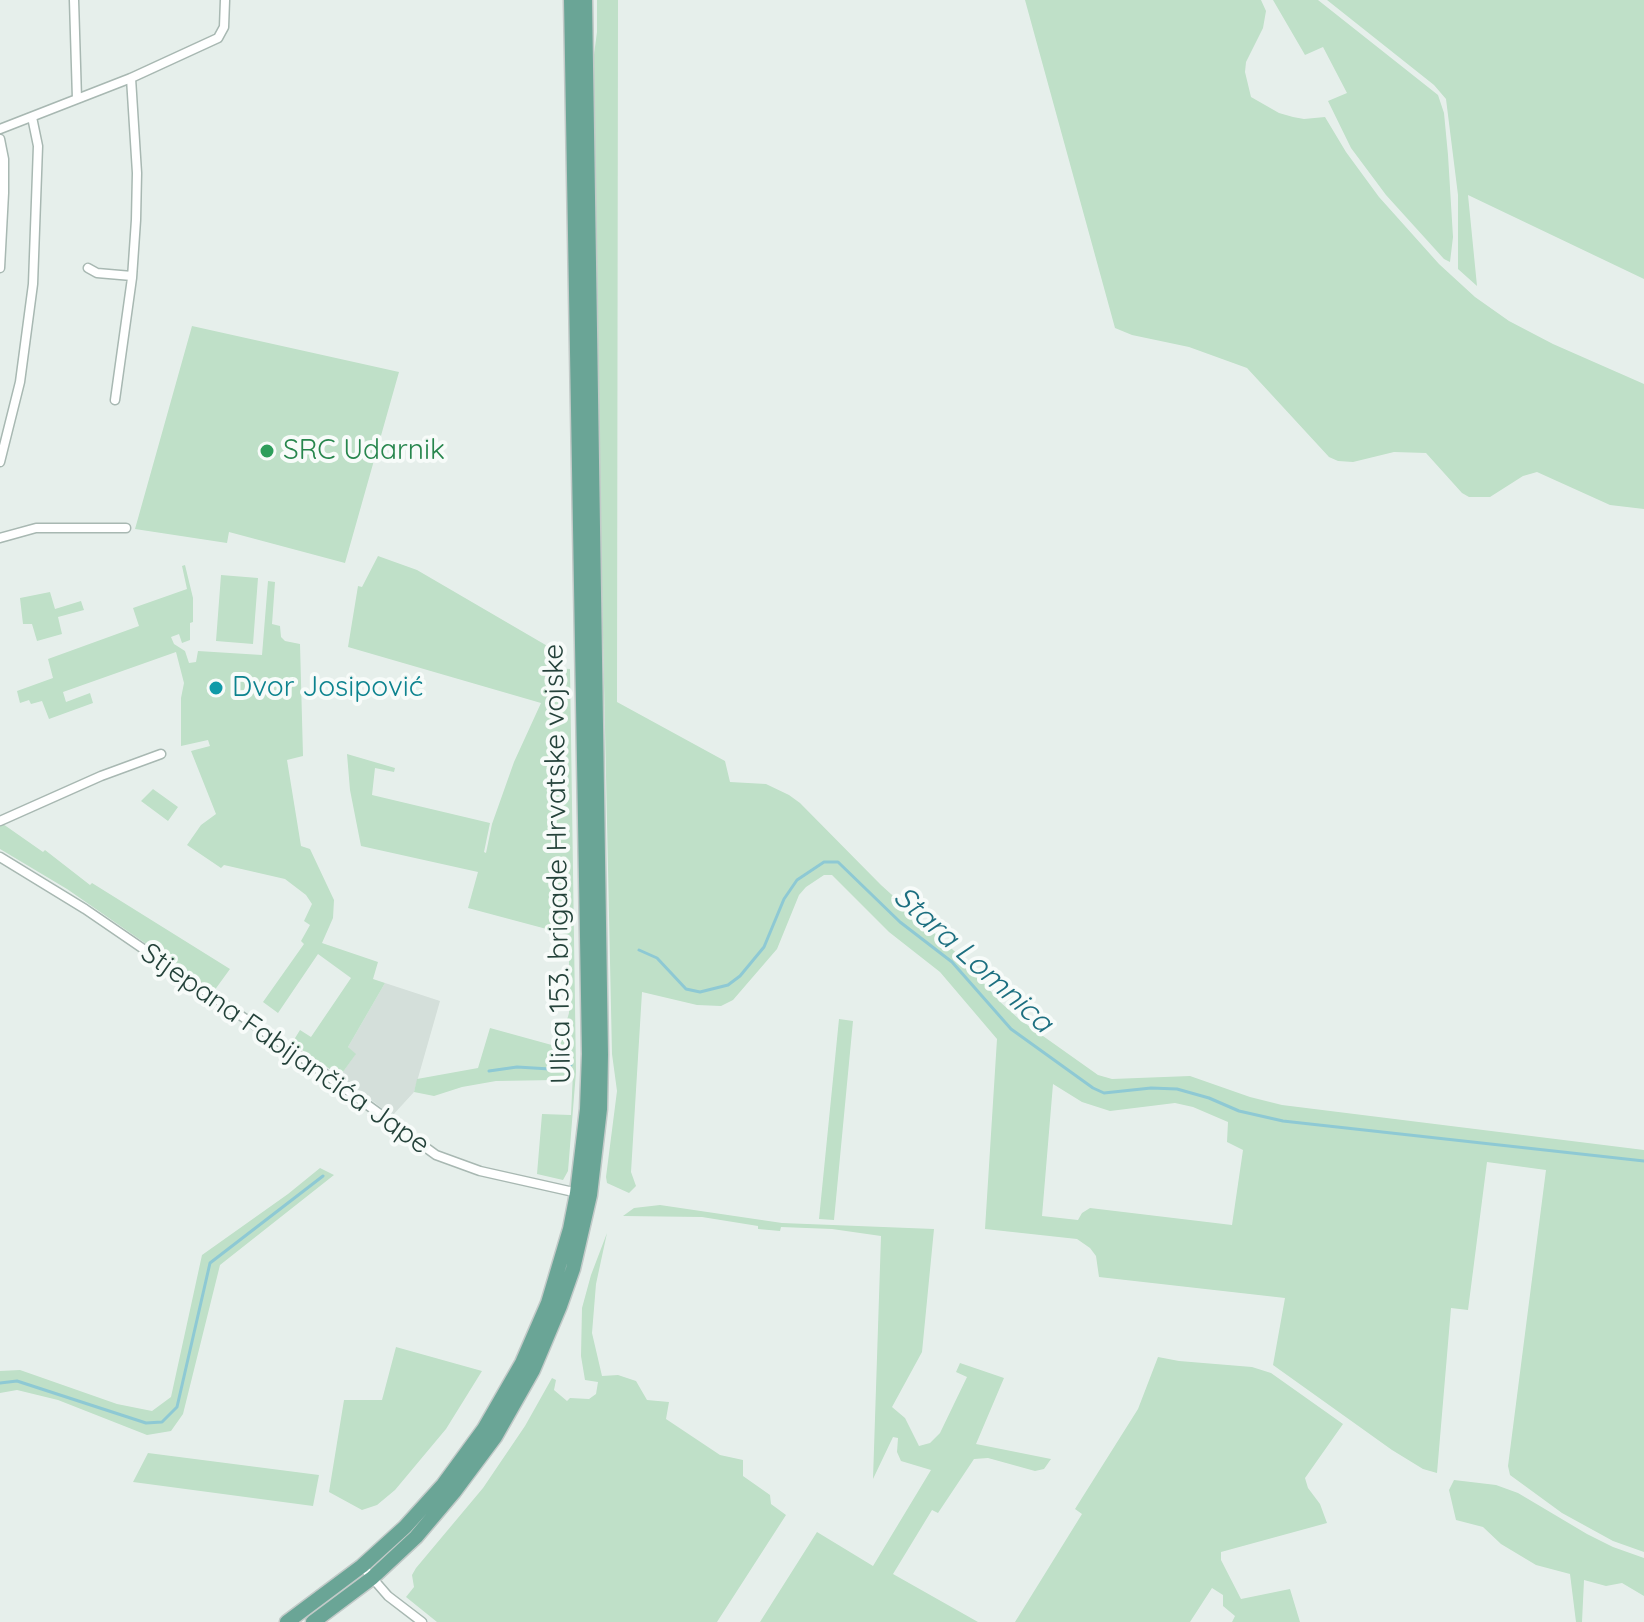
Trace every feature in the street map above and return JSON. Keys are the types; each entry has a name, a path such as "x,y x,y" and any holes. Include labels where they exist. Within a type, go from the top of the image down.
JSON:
{"main road":[{"name":"Ulica 153. brigade Hrvatske vojske","path":"287,1622 362,1566 405,1527 443,1485 484,1429 533,1340 584,1194 589,1054 571,0"},
{"name":"Ulica 153. brigade Hrvatske vojske","path":"313,1622 372,1578 416,1537 495,1437 517,1400 560,1306 573,1269 600,1109 585,0"}],"street":[{"path":"74,0 77,99"},
{"path":"0,129 131,78 218,38 224,27 225,0"},
{"path":"115,400 132,276 137,173 131,78"},
{"path":"0,462 20,382 33,284 38,146 32,117"},
{"path":"0,139 4,159 0,268"},
{"path":"88,268 97,273 132,276"},
{"path":"0,538 36,528 126,528"},
{"path":"0,821 101,776 161,754"},
{"name":"Stjepana Fabijančića Jape","path":"0,857 75,902 311,1064 436,1155 480,1171 584,1194"},
{"path":"362,1566 388,1596 422,1622"}],"shaded area":[{"path":"385,983 440,1001 414,1092 392,1116 340,1076 355,1055 348,1047"}],"green space":[{"path":"597,0 618,0 617,702 725,761 730,782 766,784 800,803 881,885 962,958 999,1001 1019,1019 1098,1075 1112,1079 1190,1076 1282,1105 1644,1150 1644,1552 1613,1541 1562,1513 1510,1475 1508,1466 1546,1170 1487,1162 1468,1310 1451,1308 1437,1473 1423,1469 1273,1365 1285,1298 1099,1277 1096,1256 1077,1239 985,1229 997,1039 940,972 889,932 832,875 824,875 799,895 777,949 733,1000 721,1006 697,1005 642,992 631,1172 636,1186 629,1193 607,1183 617,1091 612,1054 591,77 597,32","holes":["1053,1084 1082,1102 1110,1111 1175,1103 1228,1122 1227,1142 1243,1150 1232,1225 1090,1208 1078,1220 1042,1216"]},
{"path":"1025,0 1261,0 1266,11 1263,28 1246,62 1245,72 1251,97 1279,113 1293,117 1325,117 1379,197 1439,264 1475,297 1509,321 1553,344 1644,384 1644,509 1610,505 1537,472 1523,476 1490,497 1469,497 1426,453 1394,452 1353,462 1338,461 1329,457 1247,368 1189,347 1132,335 1115,328"},
{"path":"1273,0 1318,0 1438,95 1444,113 1448,155 1453,237 1450,262 1386,195 1351,148 1328,101 1347,93 1323,47 1305,55"},
{"path":"1327,0 1644,0 1644,279 1468,195 1477,286 1458,269 1458,195 1446,99 1434,85"},
{"name":"SRC Udarnik","path":"192,326 399,372 345,563 229,532 227,543 135,529"},
{"path":"378,556 417,570 556,651 557,668 570,669 576,1072 568,1171 563,1180 537,1174 542,1114 571,1115 573,1072 556,1080 496,1081 434,1096 414,1092 417,1079 478,1068 490,1028 559,1047 569,1013 569,935 468,908 478,872 361,846 350,790 347,754 395,768 394,772 375,768 372,795 490,823 486,853 492,824 514,762 541,703 348,647 358,586 362,587"},
{"path":"185,565 193,598 190,640 182,643 179,634 171,637 174,644 185,651 189,663 196,662 198,651 262,655 268,581 275,582 272,624 280,626 281,637 285,641 300,644 303,756 287,760 301,846 310,849 334,900 333,918 322,943 378,962 373,979 385,983 348,1047 356,1054 340,1076 292,1043 300,1030 311,1037 351,978 318,954 278,1013 263,1002 304,944 301,941 310,925 304,921 312,904 306,895 285,879 224,865 221,868 187,845 201,825 216,814 191,751 210,746 208,740 181,746 184,683 176,652 63,692 66,702 90,693 93,703 49,719 42,701 20,703 17,691 53,678 48,659 139,626 133,608 187,589 182,566"},
{"path":"221,575 258,578 253,644 216,641"},
{"path":"50,592 55,609 81,601 84,610 58,617 62,634 37,641 32,624 23,624 20,598"},
{"path":"153,789 178,807 168,821 141,801"},
{"path":"3,824 43,852 45,850 90,885 92,883 230,969 214,991 67,889 0,849 0,826"},
{"path":"839,1019 853,1021 834,1220 819,1219"},
{"path":"320,1168 334,1175 220,1265 183,1414 171,1431 147,1435 58,1400 17,1390 0,1393 0,1371 20,1370 117,1404 152,1411 171,1397 202,1255"},
{"path":"660,1205 782,1223 934,1229 922,1352 892,1407 905,1418 919,1446 930,1443 940,1433 967,1377 956,1372 960,1363 1004,1378 976,1444 1051,1459 1044,1469 1035,1471 988,1458 974,1459 938,1513 932,1510 893,1574 978,1622 760,1622 817,1532 873,1566 931,1470 901,1461 897,1452 898,1438 893,1437 873,1479 881,1236 832,1229 758,1229 758,1226 702,1217 623,1216 634,1208"},
{"path":"607,1233 596,1284 592,1333 602,1376 618,1375 636,1381 647,1400 669,1402 666,1419 720,1455 743,1460 743,1476 770,1495 771,1504 786,1515 717,1622 437,1622 406,1597 414,1587 412,1575 416,1568 483,1488 525,1426 552,1378 556,1380 554,1390 567,1401 570,1398 589,1399 596,1394 598,1382 585,1380 581,1356 582,1308"},
{"path":"396,1347 482,1371 446,1429 395,1490 377,1505 362,1510 329,1492 344,1400 382,1400"},
{"path":"1158,1357 1252,1367 1271,1373 1343,1424 1305,1478 1327,1523 1221,1552 1221,1560 1241,1599 1290,1589 1300,1622 1232,1622 1235,1616 1223,1606 1223,1595 1212,1588 1190,1622 1015,1622 1082,1514 1075,1509 1138,1409"},
{"path":"148,1453 319,1475 313,1506 133,1482"},
{"path":"1454,1480 1496,1485 1518,1493 1587,1534 1644,1558 1644,1596 1622,1583 1606,1586 1584,1580 1582,1622 1576,1622 1570,1574 1536,1565 1501,1544 1483,1527 1456,1520 1449,1490"}],"waterway":[{"name":"Stara Lomnica","path":"639,950 657,958 686,989 700,992 728,985 740,976 764,947 784,899 797,880 824,862 838,862 900,922 952,962 1011,1029 1104,1093 1151,1088 1177,1089 1239,1111 1283,1121 1644,1161"},
{"path":"489,1071 517,1067 550,1069 571,1065"},
{"path":"0,1383 17,1381 146,1423 162,1422 177,1407 210,1263 323,1176"}],"place":[{"name":"SRC Udarnik","path":"267,451"},
{"name":"Dvor Josipović","path":"216,688"}]}
